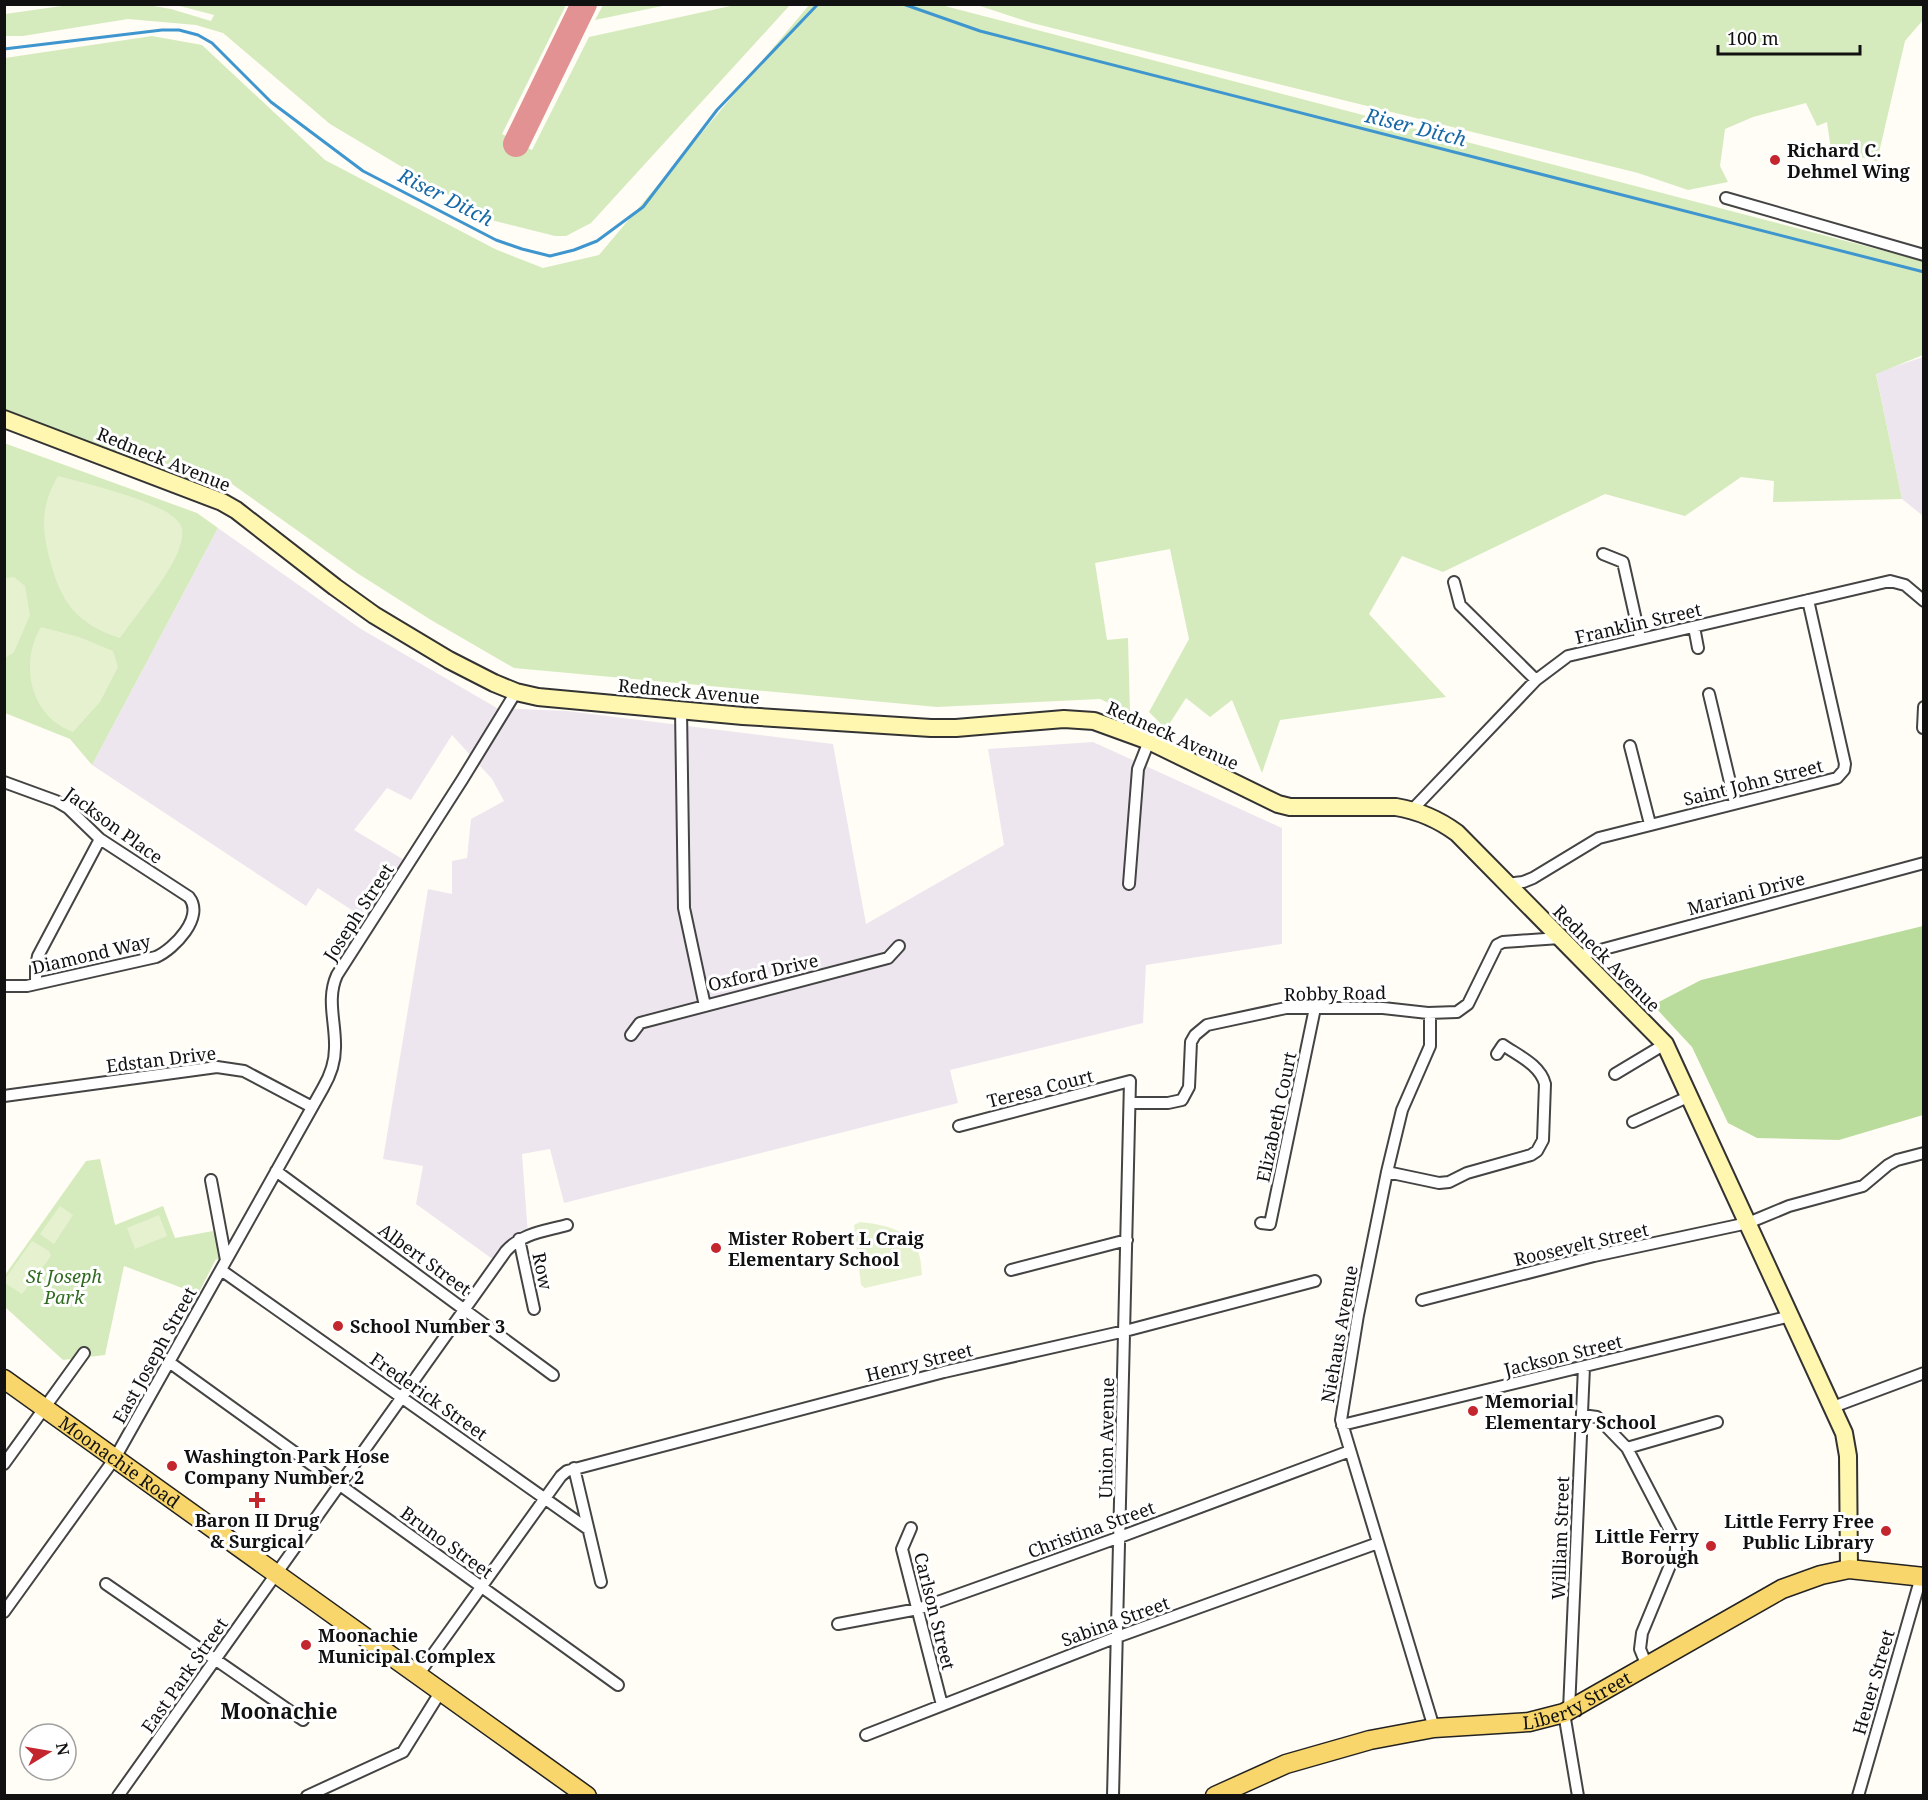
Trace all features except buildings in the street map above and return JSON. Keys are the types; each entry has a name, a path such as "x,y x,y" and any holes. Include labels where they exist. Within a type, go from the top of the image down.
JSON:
{"main road":[{"name":"Moonachie Road","path":"4,1379 587,1796"},
{"name":"Liberty Street","path":"1215,1796 1286,1764 1370,1740 1434,1728 1509,1725 1567,1712 1782,1589 1821,1575 1850,1569 1922,1577"}],"street":[{"path":"1726,198 1923,255"},
{"name":"Redneck Avenue","path":"4,419 222,502 236,510 374,615 449,660 516,692 538,697 681,710 931,728 1080,719 1108,725 1149,741 1278,804 1290,807 1396,807 1432,816 1457,833 1665,1044 1844,1433 1848,1456 1850,1569"},
{"path":"1603,554 1623,562 1640,638"},
{"name":"Franklin Street","path":"1412,810 1536,680 1568,656 1890,581 1905,585 1923,601"},
{"path":"1454,582 1460,605 1536,680"},
{"name":"Saint John Street","path":"1506,884 1533,878 1599,838 1837,778 1844,770 1845,764 1808,600"},
{"path":"1694,627 1698,648"},
{"name":"Joseph Street","path":"224,1265 330,1076 335,1048 331,997 332,985 337,975 516,692"},
{"path":"1709,694 1734,803"},
{"path":"1923,707 1923,728"},
{"name":"Oxford Drive","path":"681,710 684,908 705,1006 888,958 899,946"},
{"path":"1130,884 1138,769 1149,741"},
{"path":"1630,746 1650,824"},
{"name":"Jackson Place","path":"4,782 56,801 68,808 100,839 189,897 195,908"},
{"path":"36,984 38,956 100,839"},
{"name":"Mariani Drive","path":"1578,956 1923,863"},
{"name":"Diamond Way","path":"4,986 36,984 156,957 165,953 177,942 194,916 195,908"},
{"name":"Robby Road","path":"1130,1103 1168,1104 1182,1100 1189,1088 1191,1042 1195,1035 1207,1025 1286,1008 1383,1008 1430,1013 1457,1012 1468,1004 1497,945 1503,942 1560,938"},
{"path":"631,1035 640,1023 705,1006"},
{"name":"Elizabeth Court","path":"1261,1222 1270,1224 1315,1008"},
{"name":"Niehaus Avenue","path":"1430,1013 1430,1046 1402,1110 1387,1172 1358,1315 1341,1420 1434,1728"},
{"path":"1615,1074 1665,1044"},
{"path":"1387,1172 1449,1182 1467,1173 1531,1155 1537,1151 1543,1140 1545,1084 1543,1076 1538,1069 1503,1045 1497,1054"},
{"name":"Edstan Drive","path":"4,1096 217,1067 250,1073 312,1107"},
{"name":"Union Avenue","path":"1113,1796 1130,1081"},
{"name":"Teresa Court","path":"959,1125 1130,1081"},
{"path":"1633,1122 1690,1095"},
{"name":"Roosevelt Street","path":"1422,1300 1594,1256 1748,1223 1789,1206 1863,1186 1897,1160 1923,1154"},
{"name":"Albert Street","path":"276,1171 553,1376"},
{"path":"211,1180 224,1265"},
{"path":"519,1239 567,1225"},
{"name":"East Park Street","path":"118,1796 506,1251 519,1239"},
{"name":"Row","path":"519,1239 534,1309"},
{"path":"1011,1270 1126,1240"},
{"name":"East Joseph Street","path":"4,1612 115,1458 224,1265"},
{"name":"Frederick Street","path":"224,1265 402,1398 588,1529"},
{"name":"Henry Street","path":"418,1674 544,1498 561,1476 574,1468 944,1372 1125,1331 1315,1281"},
{"name":"Jackson Street","path":"1342,1425 1791,1316"},
{"path":"4,1464 84,1353"},
{"name":"Bruno Street","path":"169,1362 618,1685"},
{"name":"William Street","path":"1578,1796 1567,1712 1584,1367"},
{"path":"1833,1407 1923,1373"},
{"path":"1582,1414 1597,1417 1627,1448 1676,1542 1676,1551 1642,1633 1640,1649 1647,1666"},
{"path":"1627,1448 1717,1422"},
{"name":"Christina Street","path":"838,1624 918,1609 1350,1451"},
{"path":"574,1468 601,1582"},
{"name":"Carlson Street","path":"911,1528 902,1549 942,1705"},
{"name":"Sabina Street","path":"866,1735 1117,1637 1378,1543"},
{"name":"Heuer Street","path":"1858,1796 1922,1577"},
{"path":"106,1584 303,1720"},
{"path":"307,1796 403,1752 441,1691"}],"shaded area":[{"path":"1923,357 1923,516 1902,499 1876,373"},
{"path":"218,528 361,629 497,708 567,711 833,744 866,924 1004,845 988,749 1093,742 1282,828 1282,944 1146,965 1143,1023 950,1070 958,1103 564,1203 550,1149 522,1154 528,1235 498,1263 416,1204 423,1166 383,1159 428,889 452,894 452,861 467,858 471,819 504,801 492,779 452,735 411,800 387,788 354,830 411,864 373,924 318,888 306,906 92,765"}],"green space":[{"path":"76,4 148,5 211,21 214,15 176,5 566,5 502,134 532,150 589,37 735,5 790,5 591,223 566,236 555,236 491,220 330,124 223,33 196,25 128,19 23,36 5,36 5,14"},
{"path":"603,4 667,5 595,20"},
{"path":"810,4 941,5 1923,261 1923,355 1876,374 1902,499 1773,502 1774,481 1741,477 1685,516 1605,494 1443,572 1402,556 1369,614 1446,697 1280,720 1262,773 1232,700 1210,717 1186,698 1166,729 1149,712 1189,639 1170,549 1095,563 1107,640 1128,638 1130,713 1100,699 937,707 514,668 431,620 357,573 232,484 207,495 5,424 5,58 152,36 202,45 325,160 495,249 543,268 599,255"},
{"path":"1923,4 1923,20 1905,41 1877,161 1831,150 1827,122 1817,126 1806,103 1753,117 1725,129 1720,166 1728,182 1688,190 1638,173 1032,23 977,5"},
{"path":"4,443 197,513 218,528 92,765 70,739 5,713"},
{"path":"58,476 143,501 172,516 181,526 181,544 170,568 120,638 82,619 66,600 54,575 45,537 44,517 48,497"},
{"path":"14,577 25,586 30,615 14,652 5,658 5,578"},
{"path":"41,627 79,637 113,651 118,667 100,702 73,732 58,725 47,714 38,702 33,687 30,672 31,656 34,641"},
{"path":"1923,926 1923,1115 1839,1140 1757,1138 1728,1123 1692,1047 1653,1005 1701,980"},
{"name":"St Joseph Park","path":"100,1159 115,1225 163,1206 175,1238 213,1231 225,1263 216,1259 198,1294 124,1266 105,1355 63,1360 5,1307 5,1275 86,1161"},
{"path":"60,1206 73,1215 54,1244 40,1234"},
{"path":"159,1215 167,1236 135,1249 127,1228"},
{"path":"860,1222 885,1226 908,1237 918,1251 922,1275 865,1288 861,1285 854,1225"},
{"path":"32,1241 49,1251 51,1256 22,1294 5,1283 5,1279"}],"waterway":[{"name":"Riser Ditch","path":"4,49 162,30 179,30 198,35 212,43 271,102 363,171 496,240 550,256 597,241 643,207 717,110 818,4"},
{"name":"Riser Ditch","path":"903,4 980,31 1924,272"}],"taxiway":[{"path":"516,144 584,4"}],"place":[{"name":"Richard C. Dehmel Wing","path":"1775,160"},
{"name":"Mister Robert L Craig Elementary School","path":"716,1248"},
{"name":"School Number 3","path":"338,1326"},
{"name":"Memorial Elementary School","path":"1473,1411"},
{"name":"Washington Park Hose Company Number 2","path":"172,1466"},
{"name":"Baron II Drug & Surgical","path":"257,1500"},
{"name":"Little Ferry Free Public Library","path":"1886,1531"},
{"name":"Little Ferry Borough","path":"1711,1546"},
{"name":"Moonachie Municipal Complex","path":"306,1645"}],"district":[{"name":"Moonachie","path":"279,1711"}]}
